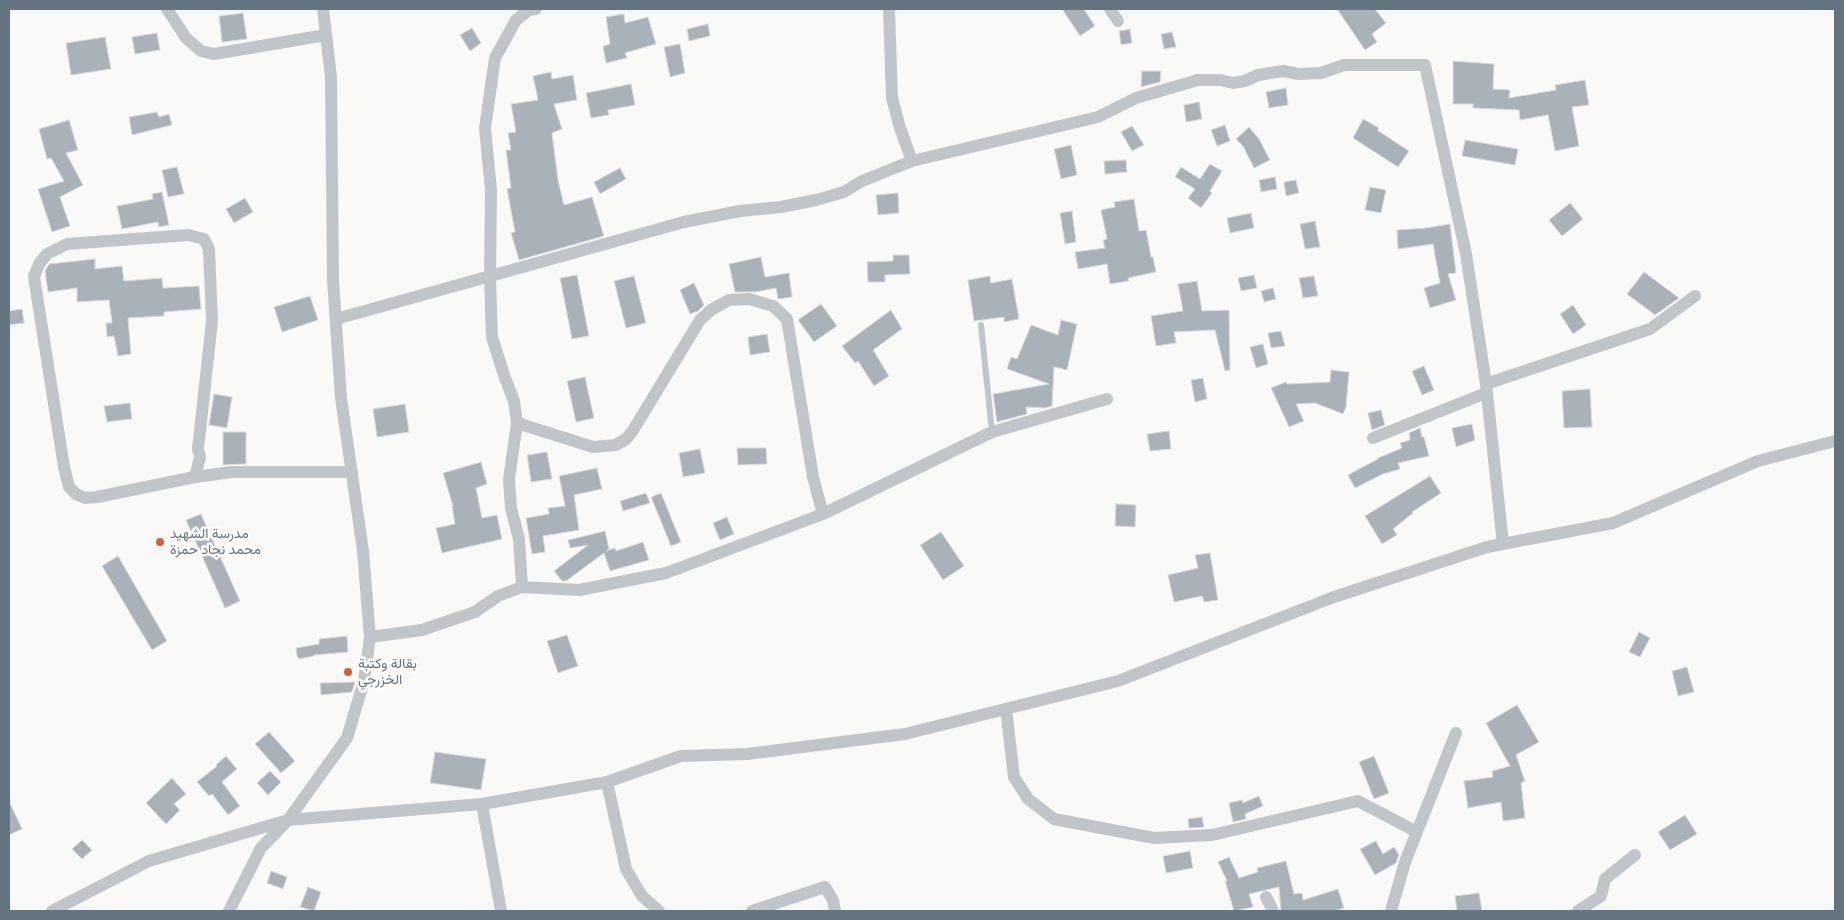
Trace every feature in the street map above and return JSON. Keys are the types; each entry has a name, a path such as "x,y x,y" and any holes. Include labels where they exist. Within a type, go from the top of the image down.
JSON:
{"street":[{"path":"167,9 186,38 201,51 214,54 326,35"},
{"path":"229,911 261,848 288,820 347,738 364,681 370,637 363,551 341,398 333,280 331,77 323,9"},
{"path":"522,587 519,539 511,508 509,479 517,423 514,401 492,337 490,277 491,190 486,128 495,58 514,15 536,9"},
{"path":"890,9 892,98 912,161"},
{"path":"1110,9 1118,21"},
{"path":"336,319 684,222 740,211 782,208 816,200 844,192 862,181 912,161 1098,116 1136,98 1165,88 1198,80 1220,80 1233,83 1245,81 1258,75 1283,71 1299,74 1321,74 1344,65 1424,65 1466,254 1486,389 1503,544"},
{"path":"195,476 200,458 198,448 212,321 209,250 204,239 188,235 67,244 47,254 38,264 34,277 63,457 69,487 76,494 85,498 97,498 195,476 232,472 352,472"},
{"path":"1373,438 1486,389 1650,329 1695,296"},
{"path":"517,423 593,447 616,445 626,439 632,432 700,320 711,310 729,300 749,299 773,306 787,319 813,477 823,514"},
{"path":"370,637 422,630 475,612 498,596 522,587 579,590 666,573 823,514 992,432 1107,399"},
{"path":"52,911 150,861 288,820 482,804 607,782 681,756 747,754 905,734 1118,681 1334,596 1487,547 1613,523 1758,461 1835,441"},
{"path":"1006,709 1014,777 1028,799 1054,819 1154,838 1212,836 1358,801 1417,832"},
{"path":"1391,911 1405,862 1456,732"},
{"path":"607,782 626,869 642,896 659,911"},
{"path":"482,804 502,911"},
{"path":"1578,911 1601,896 1605,879 1635,855"},
{"path":"752,911 825,887 833,900 835,911"},
{"path":"1266,897 1273,911"}],"lane":[{"path":"981,325 992,432"}],"building":[{"path":"1062,9 1084,9 1095,26 1080,36"},
{"path":"1337,9 1375,9 1386,23 1372,34 1377,42 1365,50"},
{"path":"243,13 247,39 222,42 219,16"},
{"path":"624,14 625,23 648,17 656,44 625,53 627,58 606,63 603,46 610,44 606,17"},
{"path":"708,24 710,36 689,41 687,29"},
{"path":"472,28 481,43 470,51 460,35"},
{"path":"1130,29 1132,43 1121,45 1119,31"},
{"path":"1172,32 1176,47 1164,49 1161,34"},
{"path":"157,33 160,50 135,54 132,37"},
{"path":"105,37 111,69 71,75 66,43"},
{"path":"680,44 685,73 670,77 664,47"},
{"path":"1453,61 1494,64 1493,89 1510,90 1509,98 1556,90 1555,85 1585,80 1589,105 1572,107 1579,146 1555,151 1548,115 1520,120 1519,110 1473,108 1473,104 1453,104"},
{"path":"1142,71 1161,71 1160,82 1141,87"},
{"path":"551,72 552,79 573,75 577,100 554,104 562,129 552,133 558,180 564,205 592,197 604,236 519,260 511,233 515,232 507,189 511,188 506,150 511,150 508,133 516,132 511,104 538,100 533,76"},
{"path":"631,84 635,105 608,110 609,115 591,118 586,93"},
{"path":"1286,88 1288,105 1269,108 1266,92"},
{"path":"1199,102 1202,119 1186,122 1184,105"},
{"path":"157,112 159,117 169,114 172,125 132,135 129,117"},
{"path":"1363,119 1379,128 1377,130 1409,151 1398,167 1353,138"},
{"path":"69,120 78,150 66,153 83,185 60,197 70,226 52,232 38,189 64,181 51,158 47,159 39,129"},
{"path":"1225,125 1230,141 1217,146 1211,130"},
{"path":"1132,126 1144,145 1132,151 1121,132"},
{"path":"1249,127 1259,139 1270,160 1254,168 1243,146 1236,139"},
{"path":"1465,140 1518,149 1515,165 1462,156"},
{"path":"1071,145 1077,175 1061,179 1054,149"},
{"path":"1126,160 1127,172 1105,174 1104,161"},
{"path":"1210,164 1222,171 1210,191 1212,193 1201,208 1188,198 1195,189 1175,177 1181,167 1200,179"},
{"path":"177,167 184,194 168,197 162,170"},
{"path":"620,168 626,179 600,194 594,182"},
{"path":"1275,177 1277,189 1261,192 1259,180"},
{"path":"1296,180 1299,193 1286,196 1284,182"},
{"path":"1370,187 1386,190 1381,213 1365,210"},
{"path":"162,192 169,225 159,227 158,222 122,229 117,206 153,199 152,194"},
{"path":"898,193 899,213 878,215 876,195"},
{"path":"245,198 253,212 234,223 226,209"},
{"path":"1134,199 1139,231 1146,230 1156,272 1128,278 1129,281 1110,284 1107,264 1078,269 1075,252 1105,248 1103,240 1107,239 1101,210 1115,207 1114,202"},
{"path":"1570,203 1583,219 1562,236 1549,220"},
{"path":"1072,211 1076,242 1065,244 1060,213"},
{"path":"1251,213 1254,228 1230,233 1227,218"},
{"path":"1315,221 1320,247 1305,249 1300,224"},
{"path":"1450,224 1456,273 1448,274 1456,300 1430,308 1424,288 1440,283 1433,244 1398,249 1397,230"},
{"path":"893,255 909,255 910,274 885,275 885,282 868,282 867,262 893,261"},
{"path":"761,257 765,277 789,273 792,297 778,299 776,288 755,292 735,292 729,264"},
{"path":"95,259 95,269 122,266 124,281 162,278 163,288 199,286 201,309 164,312 164,316 128,318 131,354 118,356 114,336 107,337 106,323 112,323 109,300 77,302 77,288 48,292 45,271 49,264"},
{"path":"1644,272 1679,298 1655,315 1627,294"},
{"path":"577,275 589,336 572,339 560,278"},
{"path":"1254,275 1257,288 1241,291 1238,278"},
{"path":"634,276 646,323 626,328 614,281"},
{"path":"990,276 991,283 1012,279 1019,319 1004,322 1004,317 974,321 968,280"},
{"path":"1314,276 1318,296 1303,298 1299,278"},
{"path":"1197,281 1202,311 1229,310 1230,370 1225,371 1215,330 1174,332 1176,343 1156,346 1151,316 1183,311 1178,284"},
{"path":"694,283 704,305 698,311 690,314 680,290"},
{"path":"1273,288 1276,299 1264,302 1261,291"},
{"path":"310,296 318,320 282,332 274,307"},
{"path":"821,304 837,326 814,342 798,320"},
{"path":"1573,305 1586,325 1573,334 1560,314"},
{"path":"22,309 24,323 9,325 9,311"},
{"path":"891,310 902,329 873,350 889,376 874,386 858,361 855,363 842,346"},
{"path":"1061,320 1077,324 1067,370 1054,367 1052,406 1045,408 1026,407 1027,414 997,422 993,394 1049,384 1007,369 1011,357 1017,359 1031,325 1058,335"},
{"path":"1281,331 1285,346 1271,348 1268,333"},
{"path":"767,334 770,352 750,355 748,337"},
{"path":"1263,344 1268,364 1256,368 1250,347"},
{"path":"1424,366 1434,390 1422,395 1412,371"},
{"path":"1331,370 1349,372 1346,407 1343,414 1315,403 1296,404 1304,421 1289,427 1271,388 1286,382 1287,384 1330,382"},
{"path":"585,377 594,418 576,422 567,381"},
{"path":"1203,378 1207,399 1195,402 1191,380"},
{"path":"1590,389 1592,427 1564,428 1562,391"},
{"path":"214,394 232,397 227,428 209,425"},
{"path":"130,403 132,419 107,422 104,406"},
{"path":"405,404 409,432 377,437 373,409"},
{"path":"1381,410 1385,425 1372,430 1368,413"},
{"path":"1472,424 1475,440 1456,447 1452,428"},
{"path":"1420,428 1429,456 1398,463 1400,469 1383,474 1355,488 1348,475 1378,458 1402,448 1400,443 1410,440 1409,433"},
{"path":"1169,431 1171,449 1150,451 1147,434"},
{"path":"223,432 246,432 246,464 223,465"},
{"path":"737,448 766,448 767,464 738,465"},
{"path":"700,449 705,473 683,477 679,453"},
{"path":"547,452 552,479 531,482 527,455"},
{"path":"481,462 487,484 476,488 482,518 497,515 502,539 442,553 436,528 455,524 453,506 443,473"},
{"path":"597,468 602,489 574,495 579,530 543,536 545,552 532,554 526,518 549,514 548,508 565,506 559,476"},
{"path":"1430,476 1441,493 1412,512 1393,529 1397,535 1382,544 1365,516"},
{"path":"646,493 650,503 623,511 620,501"},
{"path":"661,493 681,542 671,546 651,497"},
{"path":"1116,504 1136,505 1135,527 1115,526"},
{"path":"201,514 240,601 225,608 186,520"},
{"path":"727,517 734,534 720,540 713,523"},
{"path":"605,531 609,549 606,551 615,548 616,551 643,542 649,560 610,571 604,553 566,581 562,581 554,571 588,545 570,548 568,540"},
{"path":"941,532 964,566 943,580 920,545"},
{"path":"1210,553 1218,600 1204,602 1202,596 1174,602 1168,575 1198,568 1195,555"},
{"path":"118,556 167,641 152,650 102,566"},
{"path":"1639,632 1650,638 1640,657 1629,652"},
{"path":"567,635 578,666 558,673 547,641"},
{"path":"347,636 348,652 314,655 299,659 297,656 296,648 319,644 319,639"},
{"path":"1687,667 1694,692 1678,696 1672,671"},
{"path":"355,682 352,692 321,695 320,683"},
{"path":"1517,705 1539,742 1516,755 1525,781 1521,783 1525,818 1503,821 1501,802 1468,808 1464,781 1493,777 1492,771 1510,766 1486,723"},
{"path":"269,732 295,761 281,773 255,744"},
{"path":"435,752 486,759 481,790 430,783"},
{"path":"226,756 237,769 222,782 240,806 228,815 212,794 209,796 197,782"},
{"path":"1374,756 1389,793 1374,799 1359,762"},
{"path":"270,771 281,782 268,795 257,783"},
{"path":"172,778 186,794 174,804 180,810 166,824 146,803"},
{"path":"1259,796 1263,806 1245,814 1246,819 1233,822 1229,803 1242,800 1243,803"},
{"path":"9,801 22,829 9,835"},
{"path":"1685,815 1697,834 1670,850 1658,832"},
{"path":"1202,817 1204,827 1189,828 1188,819"},
{"path":"82,840 92,850 82,859 72,849"},
{"path":"1376,841 1383,854 1394,847 1399,855 1396,863 1375,875 1360,849"},
{"path":"1190,851 1193,868 1166,873 1163,856"},
{"path":"1229,857 1239,878 1258,872 1257,868 1286,861 1294,894 1302,893 1303,900 1338,889 1344,908 1334,911 1281,911 1279,887 1249,894 1253,907 1234,911 1225,881 1227,881 1218,862"},
{"path":"271,871 287,877 283,889 267,883"},
{"path":"308,887 321,892 314,911 300,907"},
{"path":"1479,893 1482,911 1457,911 1455,896"}],"place":[{"name":"مدرسة الشهيد محمد نجاد حمزة","path":"160,542"},
{"name":"بقالة وكتبة الخزرجي","path":"348,672"}]}
